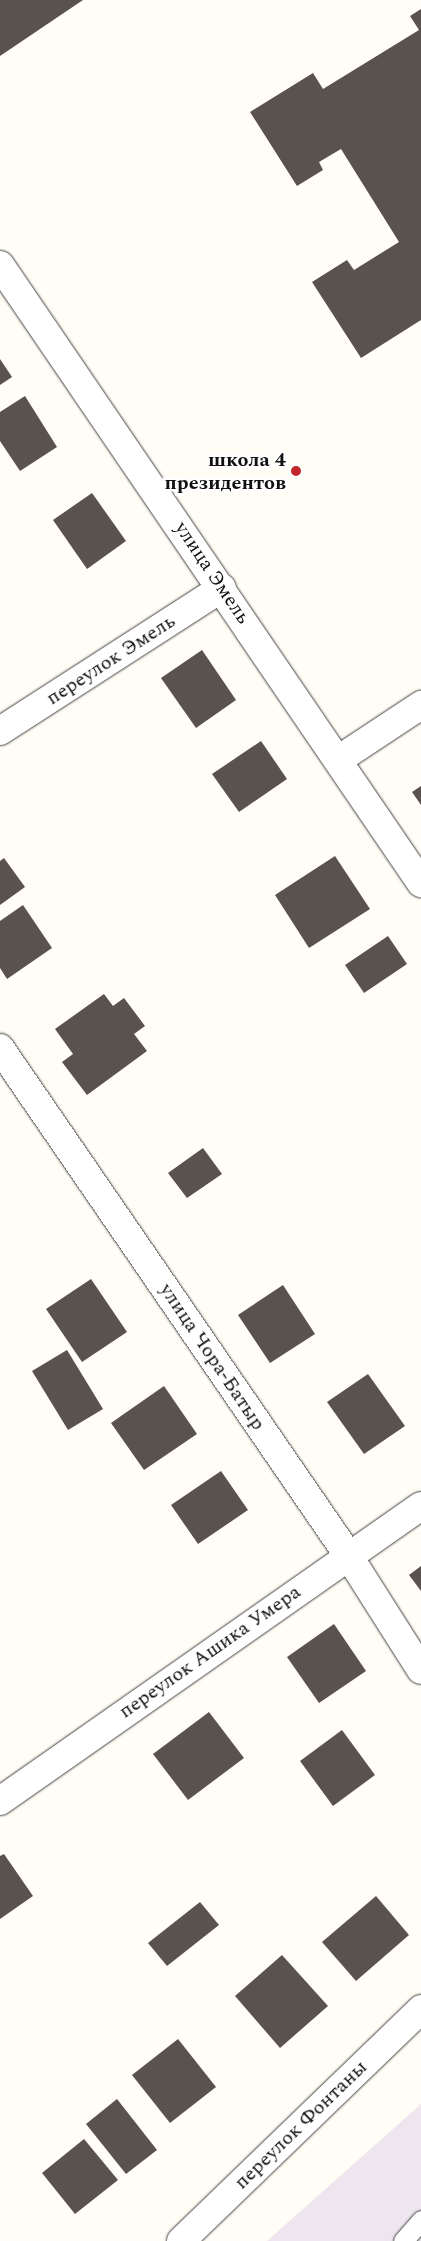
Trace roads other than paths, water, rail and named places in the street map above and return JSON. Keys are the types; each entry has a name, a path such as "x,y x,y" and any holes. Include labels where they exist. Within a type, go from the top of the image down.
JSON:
{"street":[{"name":"улица Эмель","path":"0,265 222,588 421,883"},
{"name":"переулок Эмель","path":"0,731 222,588"},
{"path":"338,760 421,705"},
{"name":"улица Чора-Батыр","path":"0,1048 348,1554 421,1670"},
{"name":"переулок Ашика Умера","path":"0,1801 348,1554 421,1506"},
{"name":"переулок Фонтаны","path":"181,2241 421,2009"}],"lane":[{"path":"403,2241 421,2220"}],"place":[{"name":"школа 4 президентов","path":"296,471"}]}
